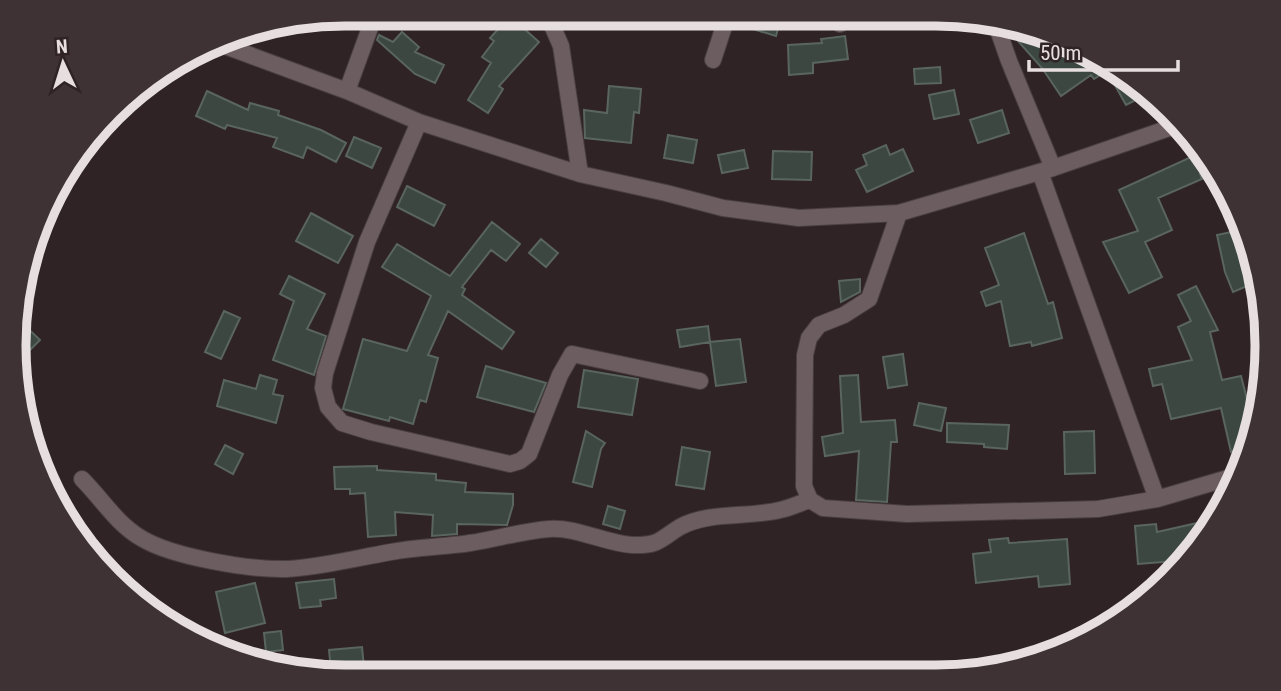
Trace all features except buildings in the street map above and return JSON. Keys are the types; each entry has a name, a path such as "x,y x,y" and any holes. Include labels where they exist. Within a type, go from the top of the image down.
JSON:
{"street":[{"path":"347,91 371,26"},
{"path":"552,26 561,46 580,174"},
{"path":"713,60 724,26"},
{"path":"999,32 1157,499"},
{"path":"231,48 347,91 419,122 580,174 666,192 723,208 799,218 899,213 1047,170 1169,128"},
{"path":"419,122 367,242 325,373 323,388 328,407 342,422 371,432 510,464 529,454 559,375 572,354 700,381"},
{"path":"899,213 869,299 844,315 818,325 809,338 805,355 804,486 810,500 823,508 907,514 1098,509 1157,499 1226,479"},
{"path":"82,478 113,516 142,539 170,551 203,559 285,569 393,552 470,544 551,529 603,537 629,545 652,544 669,537 681,527 702,521 737,514 778,511 810,500"}]}
